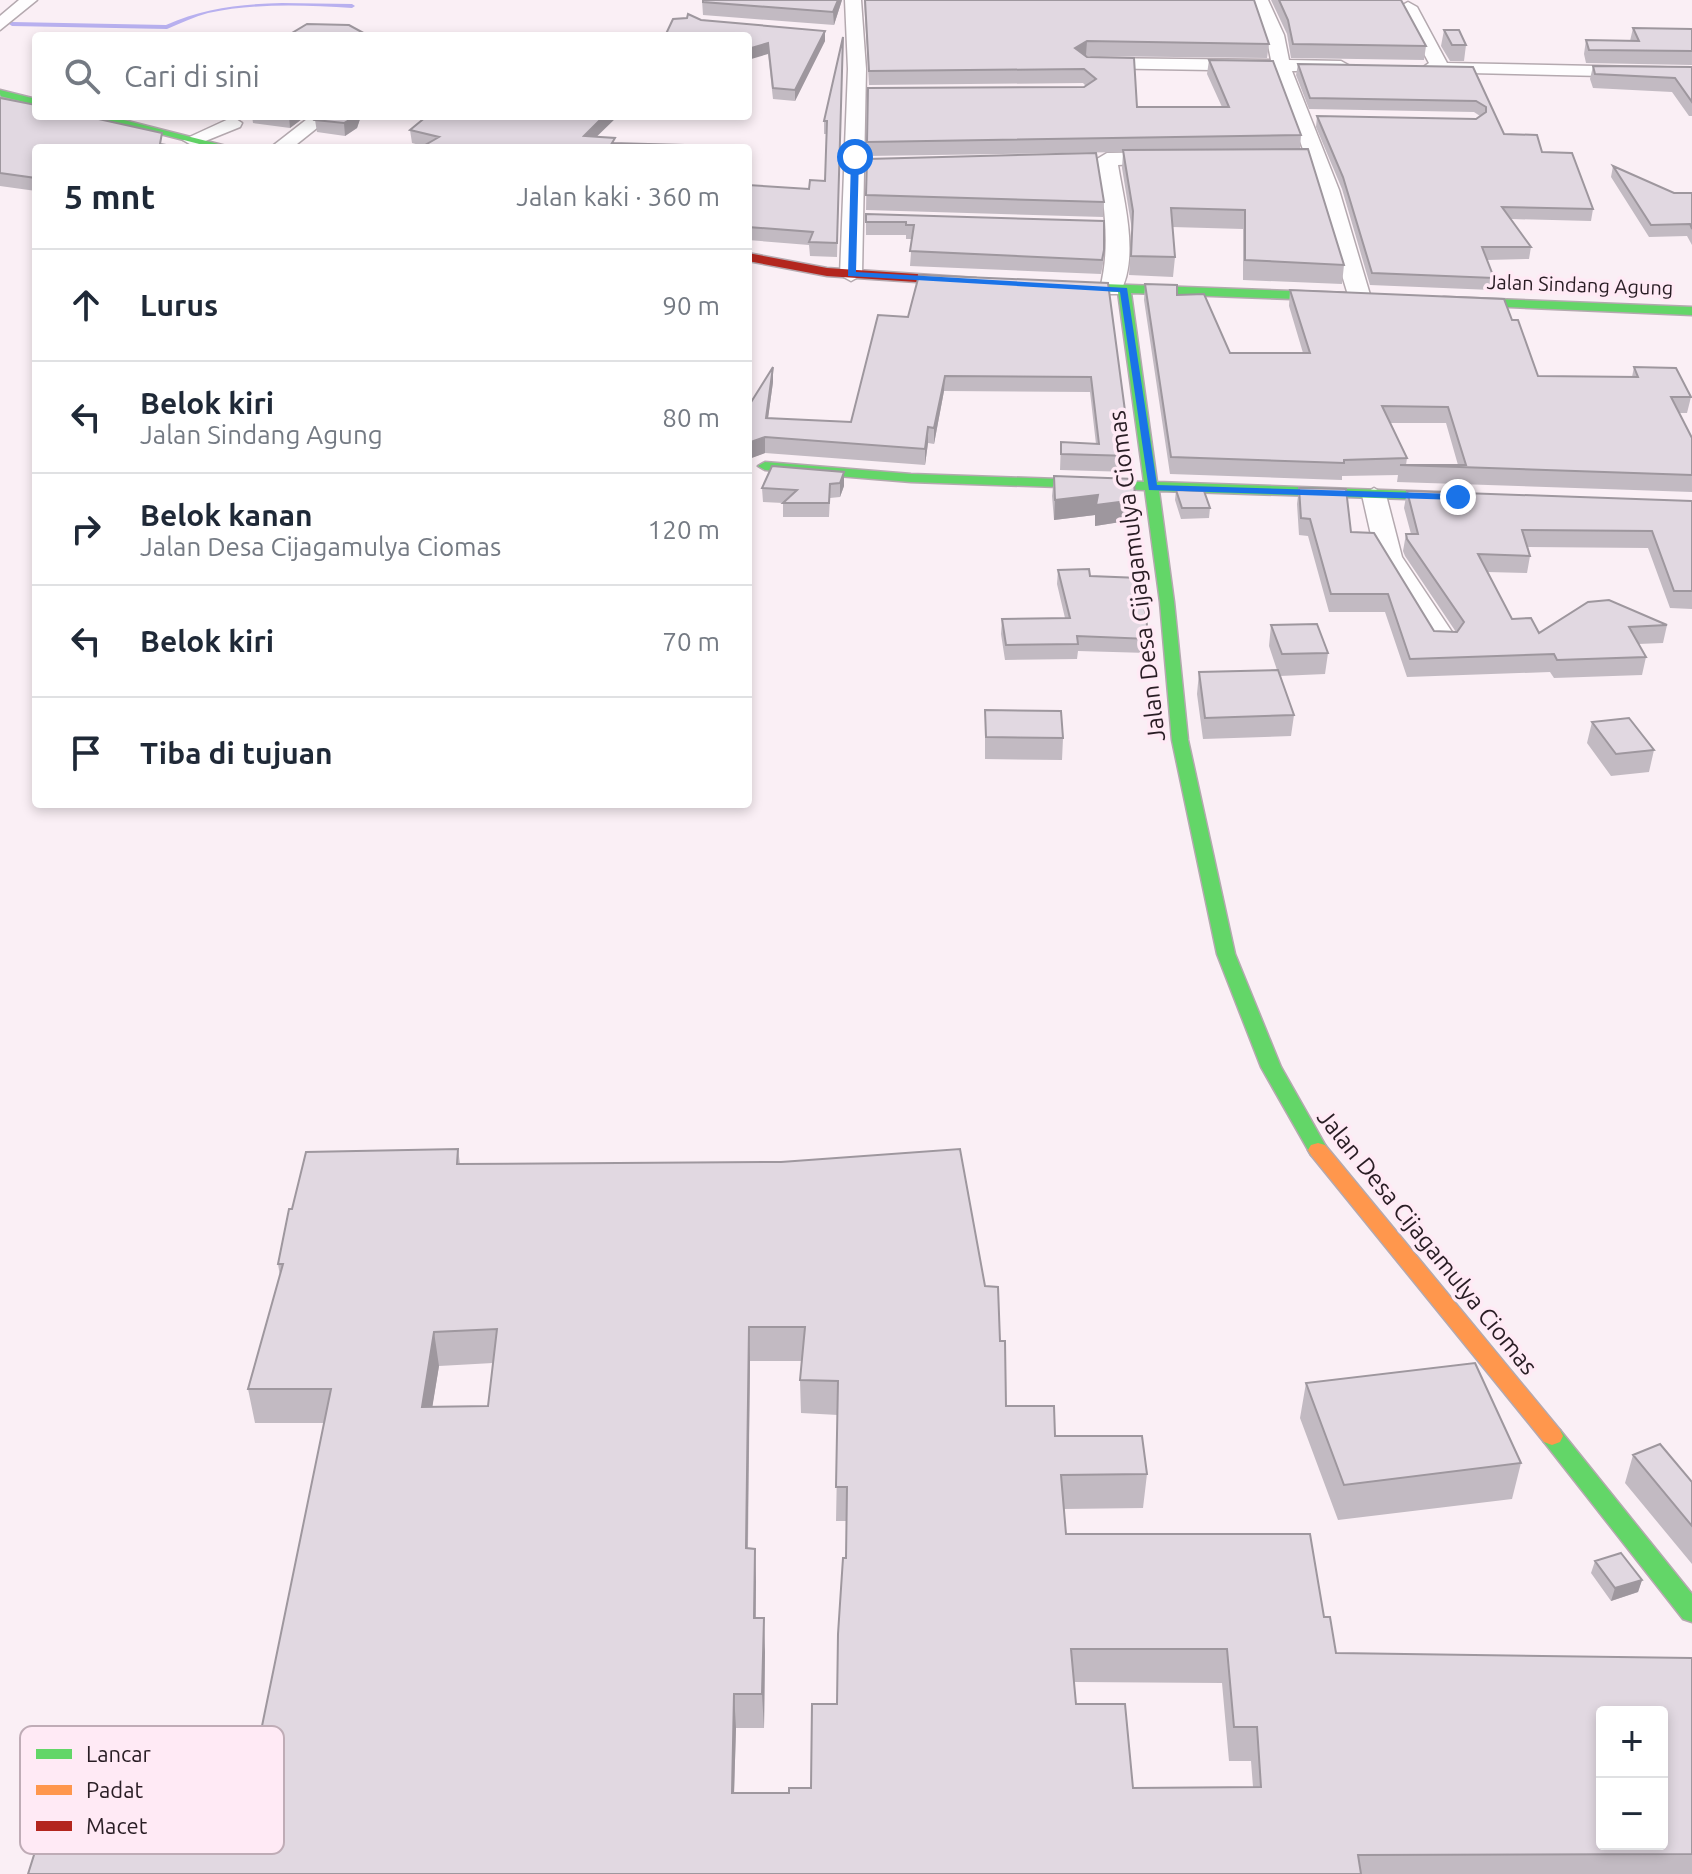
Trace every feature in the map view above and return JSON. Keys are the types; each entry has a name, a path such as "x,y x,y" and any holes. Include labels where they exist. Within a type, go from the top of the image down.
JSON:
{"street":[{"path":"0,25 29,0"},
{"path":"851,275 853,219 862,165 863,94 853,0"},
{"path":"1037,285 1366,298 1316,158 1307,118 1281,65 1275,35 1260,0"},
{"path":"1408,7 1441,68"},
{"path":"831,32 856,35"},
{"path":"1086,63 1353,66"},
{"path":"1412,67 1692,73"},
{"path":"0,93 32,101"},
{"path":"111,120 211,144"},
{"path":"285,144 318,120"},
{"path":"193,140 233,123"},
{"path":"1117,289 1117,264 1099,159 1190,158"},
{"path":"1253,158 1316,158"},
{"path":"853,219 879,219"},
{"path":"752,258 851,275 993,283"},
{"name":"Jalan Desa Cijagamulya Ciomas","path":"1117,289 1152,488 1180,740 1209,888 1221,932 1271,1067 1308,1137 1426,1278 1692,1612"},
{"name":"Jalan Sindang Agung","path":"1432,301 1692,311"},
{"path":"765,466 911,478 1489,498"},
{"path":"1374,495 1389,557 1444,641"}],"building":[{"path":"703,0 838,0 833,12"},
{"path":"865,0 1254,0 1269,44 1087,41 1075,48 1087,57 1134,58 1137,107 1229,107 1209,60 1273,61 1301,135 867,142 868,88 1084,87 1096,79 1084,69 869,71"},
{"path":"1279,0 1401,0 1426,46 1293,44 1288,20"},
{"path":"688,14 701,20 825,31 795,90 773,88 768,43 752,48 752,32 667,32 673,19 687,18"},
{"path":"307,24 349,25 362,32 294,32"},
{"path":"1633,28 1692,29 1692,51 1589,50 1586,40 1639,41"},
{"path":"1444,30 1459,30 1466,45 1452,45"},
{"path":"843,37 837,243 809,242 813,232 752,227 752,185 809,189 810,180 825,181 827,121 824,121"},
{"path":"1298,64 1473,67 1504,134 1537,135 1542,152 1572,153 1593,209 1502,207 1531,247 1482,247 1494,278 1372,273 1343,177 1317,116 1476,119 1486,112 1486,107 1476,101 1310,98"},
{"path":"1593,66 1692,67 1692,102 1675,78 1595,74"},
{"path":"0,98 32,104 32,120 103,120 162,133 160,144 32,144 32,177 0,173"},
{"path":"315,120 349,120 344,123"},
{"path":"422,120 600,120 584,136 615,138 612,143 648,144 427,144 439,137 410,130"},
{"path":"1308,149 1344,265 1245,260 1245,210 1171,208 1175,257 1131,256 1133,211 1123,150"},
{"path":"1096,153 1104,202 866,195 867,159"},
{"path":"1613,166 1674,193 1692,193 1692,229 1690,224 1651,225"},
{"path":"866,214 1104,221 1104,250 1102,260 910,251 914,225 906,225 906,222 866,222"},
{"path":"919,275 1108,283 1131,456 1061,454 1061,442 1099,444 1091,377 945,376 934,428 928,427 925,449 765,437 752,442 752,401 773,367 766,418 851,422 878,315 908,317"},
{"path":"1145,284 1177,285 1177,295 1204,294 1230,353 1310,353 1290,290 1504,299 1512,320 1518,320 1538,376 1638,377 1634,367 1676,368 1691,397 1671,397 1692,438 1692,475 1400,465 1466,465 1448,407 1382,406 1407,458 1344,460 1344,463 1171,457"},
{"path":"772,466 844,472 840,483 830,484 829,503 783,503 797,490 762,488"},
{"path":"1054,476 1134,479 1135,500 1096,505 1098,495 1055,500"},
{"path":"1299,488 1346,489 1351,532 1374,533 1434,631 1457,632 1464,622 1407,539 1406,534 1418,534 1407,491 1692,501 1692,591 1674,591 1652,531 1522,530 1530,556 1478,554 1512,619 1531,618 1539,633 1588,602 1609,600 1667,625 1629,627 1646,657 1557,660 1554,654 1410,659 1388,594 1331,594 1310,519 1301,518"},
{"path":"1176,490 1204,491 1210,508 1182,508"},
{"path":"1089,569 1090,576 1140,578 1149,639 1077,636 1078,644 1006,645 1002,619 1070,618 1058,570"},
{"path":"1317,624 1328,653 1282,654 1271,625"},
{"path":"1278,670 1294,715 1205,718 1199,672"},
{"path":"985,710 1061,711 1063,738 986,737"},
{"path":"1629,718 1654,750 1616,754 1592,722"},
{"path":"458,1149 457,1164 781,1162 960,1149 985,1286 998,1287 1000,1341 1005,1341 1006,1406 1054,1406 1055,1436 1142,1436 1147,1474 1061,1475 1066,1534 1310,1534 1324,1617 1330,1617 1336,1653 1692,1658 1692,1854 1358,1855 1361,1874 28,1874 34,1854 284,1854 284,1726 262,1726 331,1389 248,1389 283,1264 278,1264 289,1209 292,1209 306,1152","holes":["749,1327 805,1327 800,1380 838,1381 836,1487 847,1487 837,1704 812,1704 811,1788 789,1788 789,1793 732,1793 734,1694 762,1694 764,1618 754,1618 755,1549 746,1548","497,1329 488,1406 422,1407 434,1332","1071,1649 1227,1649 1234,1727 1257,1727 1261,1787 1133,1788 1125,1704 1076,1704"]},
{"path":"1475,1363 1521,1463 1344,1485 1306,1383"},
{"path":"1660,1444 1692,1482 1692,1526 1633,1455"},
{"path":"1621,1553 1642,1580 1615,1588 1595,1561"}],"waterway":[{"path":"12,24 167,27 207,12 256,5 352,6"}],"traffic: fast":[{"path":"0,93 32,101"},
{"path":"112,120 212,144"},
{"path":"1049,286 1348,297"},
{"path":"1124,289 1167,602 1180,740 1226,954 1271,1067 1318,1150"},
{"path":"1444,301 1692,311"},
{"path":"765,466 911,478 1466,497"},
{"path":"1552,1436 1692,1612"}],"traffic: slow":[{"path":"1318,1150 1552,1436"}],"traffic: jam":[{"path":"752,258 827,272 976,282"}],"route":[{"path":"855,157 851,275 1124,289 1152,488 1458,497"}]}
